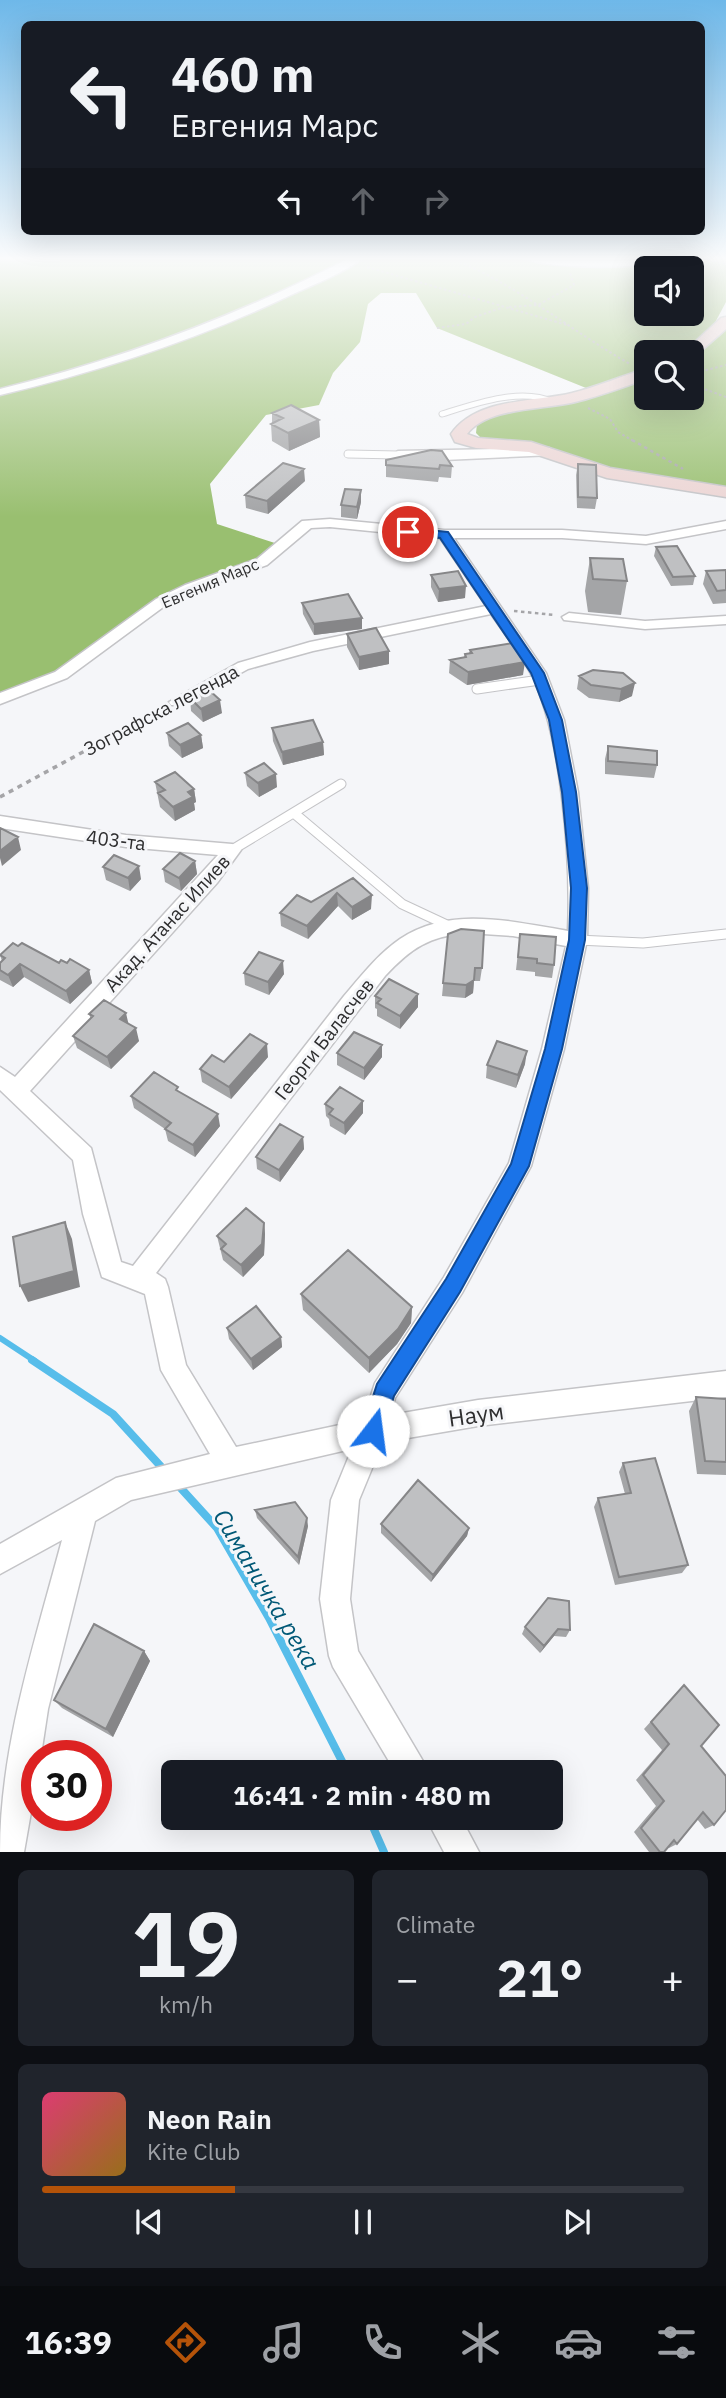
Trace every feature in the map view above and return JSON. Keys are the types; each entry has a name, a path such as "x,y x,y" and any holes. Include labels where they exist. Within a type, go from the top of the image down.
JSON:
{"street":[{"path":"0,392 77,374 167,343"},
{"path":"634,378 571,398 490,413 464,425 459,434 461,438 476,443 531,447 550,452 607,473 726,492"},
{"path":"398,455 550,452"},
{"name":"Евгения Марс","path":"0,699 61,675 161,602 190,588 262,562 307,524 330,523 444,534 540,533 646,540 726,525"},
{"path":"373,1431 384,1392 453,1285 520,1166 553,1049 577,940 579,888 569,792 555,720 540,680 444,534"},
{"name":"Зографска легенда","path":"177,702 243,666 310,647 494,609"},
{"path":"569,617 645,625 726,620"},
{"name":"403-та","path":"0,822 193,849 232,850"},
{"name":"Акад. Атанас Илиев","path":"8,1083 210,878 232,850"},
{"name":"Георги Баласчев","path":"139,1276 351,1002 388,960 409,942 428,932 449,926 468,925 577,940"},
{"path":"8,1083 83,1155 95,1214 111,1269 116,1273 139,1276 156,1287 174,1370 230,1462"},
{"name":"Наум","path":"0,1560 126,1488 230,1462 373,1431 478,1413 726,1384"},
{"path":"359,1466 345,1500 334,1599 344,1656 406,1760"},
{"path":"8,1852 33,1709 83,1514"},
{"path":"449,1830 463,1852"}],"lane":[{"path":"442,414 487,402 546,397 553,402"},
{"path":"348,454 398,455"},
{"path":"477,689 540,680"},
{"name":"Акад. Атанас Илиев","path":"232,850 341,784"},
{"path":"295,814 402,904 449,926"},
{"path":"577,940 643,943 726,934"}],"path":[{"path":"596,343 634,367"},
{"path":"704,371 726,365"},
{"path":"704,389 726,397"},
{"path":"571,398 610,419 618,432 692,474"},
{"path":"494,609 569,617"},
{"name":"Зографска легенда","path":"0,797 177,702"}],"green space":[{"path":"0,343 359,343 333,373 319,405 266,415 210,484 217,524 284,546 262,562 190,588 61,675 0,699"},
{"path":"475,343 634,343 634,372 591,390"},
{"path":"709,343 726,343 726,488 612,471 549,447 482,439 476,433 477,424 494,415 613,391 634,383 634,410 704,410 704,348"}],"building":[{"path":"291,405 319,420 288,433 271,424 283,418 272,413"},
{"path":"431,450 442,451 452,466 440,465 439,469 386,465 386,460"},
{"path":"283,463 304,469 267,501 245,495"},
{"path":"578,464 596,465 597,498 578,497"},
{"path":"345,489 361,490 357,507 341,505"},
{"path":"677,546 695,576 673,577 656,547"},
{"path":"590,558 623,559 627,581 593,579"},
{"path":"726,570 726,590 717,591 706,571"},
{"path":"458,571 466,586 439,589 431,575"},
{"path":"348,594 362,618 314,624 302,603"},
{"path":"376,628 389,651 359,657 347,634"},
{"path":"513,643 525,662 468,672 450,660 466,657 465,654 472,653 470,650"},
{"path":"593,670 623,673 635,683 621,689 591,685 579,676"},
{"path":"209,690 220,700 201,709 190,698"},
{"path":"313,720 323,742 282,752 272,728"},
{"path":"188,723 201,735 180,745 167,733"},
{"path":"608,746 657,751 657,765 608,761"},
{"path":"264,763 276,774 258,783 245,773"},
{"path":"175,772 194,789 188,792 193,797 173,807 158,793 165,790 155,782"},
{"path":"0,828 18,837 0,851"},
{"path":"180,853 195,861 179,878 163,869"},
{"path":"114,855 139,866 128,878 103,867"},
{"path":"353,878 372,895 352,907 337,893 307,926 280,913 297,895 311,902"},
{"path":"461,929 484,931 482,968 475,968 474,980 466,985 443,983 448,934"},
{"path":"520,934 556,937 554,965 537,963 537,959 518,957"},
{"path":"13,943 18,946 22,943 59,963 61,960 67,963 70,959 89,970 66,991 20,964 8,975 0,970 0,963 5,958 0,955"},
{"path":"259,952 283,961 268,982 244,973"},
{"path":"389,979 418,994 400,1016 377,1003 381,999 375,996"},
{"path":"104,1000 126,1013 120,1019 136,1028 107,1057 73,1036 93,1016 89,1014"},
{"path":"354,1032 382,1045 364,1068 337,1053"},
{"path":"250,1034 267,1044 229,1087 200,1069 212,1055 224,1062"},
{"path":"497,1041 527,1051 518,1075 487,1065"},
{"path":"154,1072 178,1087 176,1090 218,1114 193,1145 165,1129 171,1123 131,1096"},
{"path":"340,1087 363,1101 344,1123 329,1114 333,1109 325,1104"},
{"path":"280,1124 303,1137 279,1170 256,1157"},
{"path":"246,1208 264,1223 262,1244 241,1265 221,1249 226,1244 217,1236"},
{"path":"65,1222 74,1271 20,1286 13,1237"},
{"path":"348,1250 412,1307 398,1329 369,1358 301,1294"},
{"path":"256,1306 281,1337 251,1359 227,1328"},
{"path":"696,1397 726,1399 726,1462 705,1461"},
{"path":"655,1458 688,1565 619,1577 598,1498 631,1493 623,1463"},
{"path":"418,1480 469,1528 433,1575 381,1524"},
{"path":"295,1502 307,1518 298,1557 255,1510"},
{"path":"548,1598 569,1601 570,1630 558,1629 544,1646 525,1627"},
{"path":"94,1624 144,1651 106,1729 54,1700"},
{"path":"684,1685 719,1725 701,1746 726,1776 726,1810 714,1825 703,1812 677,1844 674,1840 664,1852 660,1852 641,1828 664,1801 643,1775 669,1744 651,1722"}],"waterway":[{"name":"Симаничка река","path":"0,1338 35,1361"},
{"name":"Симаничка река","path":"32,1360 113,1414 165,1471"},
{"name":"Симаничка река","path":"177,1484 217,1528 269,1618 341,1760"},
{"name":"Симаничка река","path":"374,1830 384,1852"}],"route":[{"path":"373,1431 384,1392 453,1285 520,1166 553,1049 577,940 579,888 569,792 555,720 538,673 444,534 408,532"}]}
